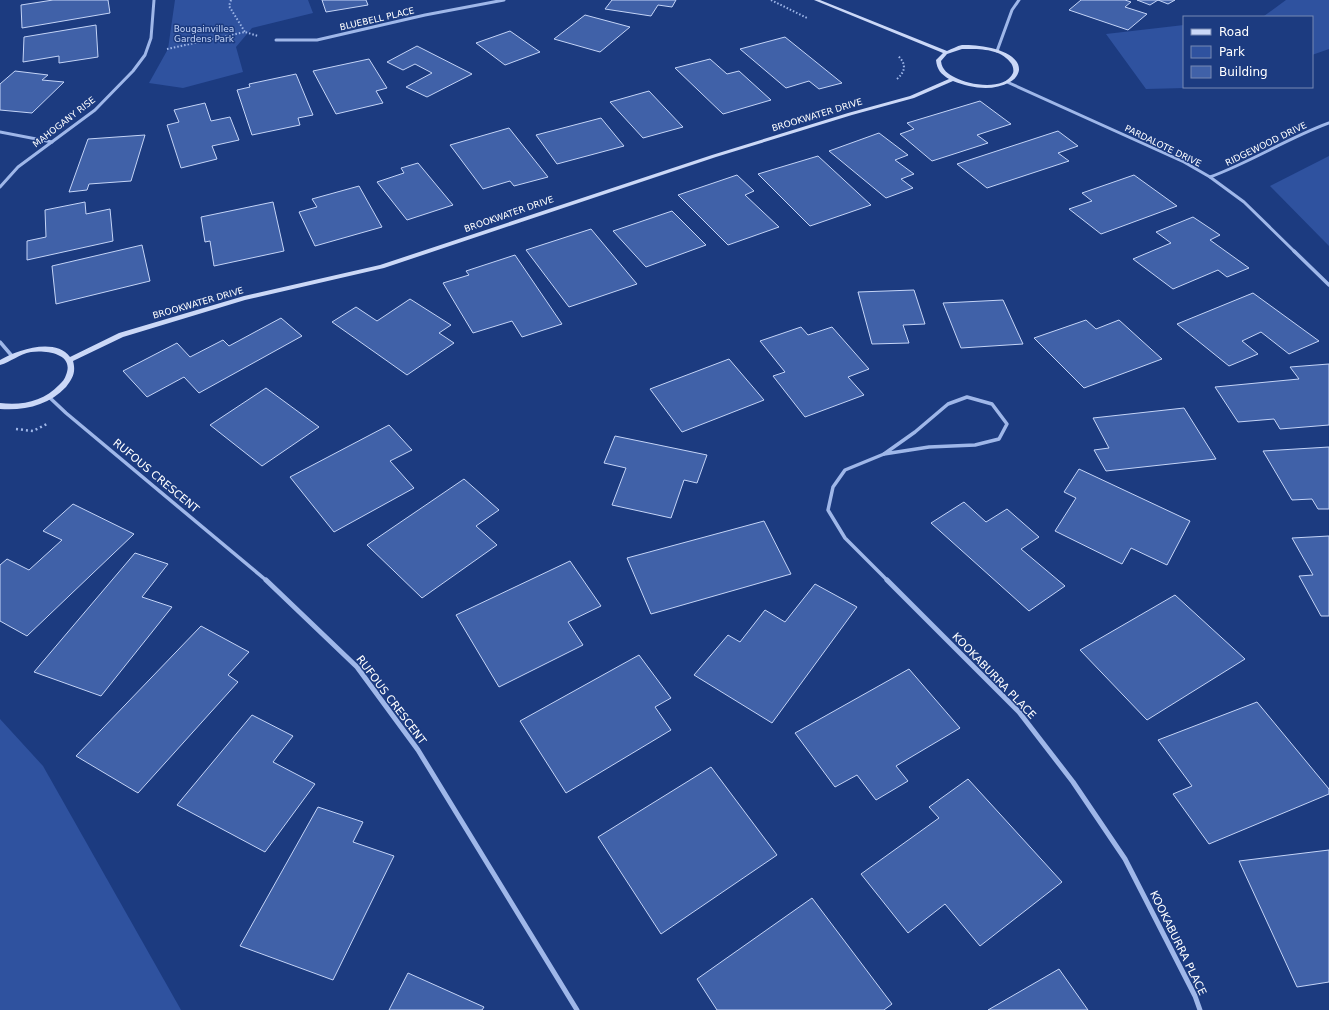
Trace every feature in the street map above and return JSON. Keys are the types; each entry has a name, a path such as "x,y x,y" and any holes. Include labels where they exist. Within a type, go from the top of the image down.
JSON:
{"street":[{"name":"MAHOGANY RISE","path":"0,187 18,167 95,110 133,71 145,54 151,38 154,0"},
{"name":"BLUEBELL PLACE","path":"276,40 317,40 425,15 504,0"},
{"path":"816,0 946,52"},
{"path":"997,51 1012,10 1019,0"},
{"path":"973,46 997,51 1014,62 1017,68 1016,74 1012,80 992,86 968,85 953,80 942,71 938,65 939,59 946,52 961,47 973,46"},
{"name":"BROOKWATER DRIVE","path":"69,360 121,335 244,298 382,267 714,156 912,96 953,80"},
{"name":"PARDALOTE DRIVE","path":"1007,82 1159,150 1210,177 1244,202 1329,285"},
{"name":"RIDGEWOOD DRIVE","path":"1210,177 1227,172 1312,129 1329,123"},
{"path":"0,132 52,142"},
{"path":"0,342 12,356"},
{"path":"0,363 12,356 26,351 39,349 52,350 63,354 69,360 72,368 69,378 61,388 49,397 22,406 0,406"},
{"name":"RUFOUS CRESCENT","path":"49,397 72,418 267,581 357,667 418,750 577,1010"},
{"name":"KOOKABURRA PLACE","path":"884,454 929,447 975,445 999,439 1007,424 992,404 967,397 948,404 915,432 884,454 846,470 833,487 828,510 845,538 1019,712 1073,782 1125,859 1195,996 1200,1010"}],"path":[{"path":"231,0 229,6 232,13 238,19 245,32"},
{"path":"145,54 245,32 276,40"}],"green space":[{"name":"Bougainvillea Gardens Park","path":"175,0 308,0 313,13 252,28 236,47 243,72 183,88 149,83 168,49"},
{"path":"1286,0 1329,0 1329,49 1313,55 1313,16 1264,16"},
{"path":"1183,25 1183,88 1185,88 1146,89 1106,34"},
{"path":"1329,156 1329,246 1270,186"},
{"path":"0,719 43,766 181,1010 0,1010"}],"building":[{"path":"53,0 108,0 110,13 22,28 21,5"},
{"path":"322,0 366,0 368,5 326,12"},
{"path":"612,0 676,0 672,7 658,5 651,16 605,9"},
{"path":"1081,0 1125,0 1131,2 1125,7 1147,14 1128,30 1069,10"},
{"path":"1137,0 1158,0 1150,5"},
{"path":"1158,0 1175,0 1168,4"},
{"path":"585,15 630,27 600,52 554,39"},
{"path":"96,25 98,57 59,63 59,56 23,62 24,37"},
{"path":"510,31 540,52 505,65 476,43"},
{"path":"785,37 842,83 819,89 809,81 786,88 740,49"},
{"path":"417,46 472,74 427,97 406,87 432,73 415,64 403,70 387,62"},
{"path":"369,59 387,88 376,91 383,103 336,114 313,71"},
{"path":"710,59 727,74 739,71 771,100 723,114 675,68"},
{"path":"15,71 48,75 42,80 64,82 32,113 0,110 0,84"},
{"path":"296,74 313,115 298,118 300,125 252,135 237,90 250,87 249,84"},
{"path":"649,91 683,127 643,138 610,102"},
{"path":"980,101 1011,124 977,135 988,143 932,161 900,134 914,129 907,123"},
{"path":"205,103 211,121 230,117 239,140 212,146 217,159 181,168 167,125 179,122 174,110"},
{"path":"601,118 624,146 557,164 536,135"},
{"path":"509,128 548,177 514,186 510,181 483,189 450,145"},
{"path":"1058,131 1078,146 1058,153 1069,161 987,188 957,164"},
{"path":"879,133 908,155 895,160 914,174 901,179 913,188 886,198 829,151"},
{"path":"145,135 131,181 89,184 87,190 69,192 88,139"},
{"path":"818,156 871,205 810,226 758,174"},
{"path":"418,163 453,205 407,220 377,182 404,173 401,168"},
{"path":"737,175 754,191 745,195 779,227 728,245 678,195"},
{"path":"1134,175 1177,206 1101,234 1069,209 1092,201 1082,193"},
{"path":"359,186 382,227 315,246 299,212 317,207 312,199"},
{"path":"85,202 86,214 110,209 113,241 27,260 27,241 46,237 45,210"},
{"path":"273,202 284,251 214,266 210,241 205,242 201,217"},
{"path":"672,211 706,245 646,267 613,231"},
{"path":"1193,217 1220,235 1210,240 1249,268 1227,277 1218,270 1173,289 1133,259 1171,243 1156,232"},
{"path":"591,229 637,284 569,307 526,250"},
{"path":"142,245 150,281 56,304 52,266"},
{"path":"515,255 562,324 522,337 512,321 473,333 443,283 469,275 466,271"},
{"path":"914,290 925,324 903,325 909,343 872,344 858,292"},
{"path":"1253,293 1319,341 1289,354 1261,332 1242,341 1258,354 1229,366 1177,324"},
{"path":"410,299 451,325 439,333 454,343 407,375 332,322 356,307 377,321"},
{"path":"1003,300 1023,344 961,348 943,303"},
{"path":"281,318 302,336 199,393 184,377 147,397 123,371 177,343 190,357 223,340 229,346"},
{"path":"1086,320 1096,329 1119,320 1162,359 1084,388 1034,338"},
{"path":"801,327 808,335 832,327 869,369 848,377 864,395 805,417 773,376 785,372 760,341"},
{"path":"729,359 764,400 682,432 650,389"},
{"path":"1329,364 1329,425 1280,429 1274,419 1238,422 1215,387 1299,379 1290,367"},
{"path":"266,388 319,427 262,466 210,425"},
{"path":"1184,408 1216,459 1106,471 1094,450 1109,448 1093,418"},
{"path":"389,425 412,450 390,461 414,488 334,532 290,477"},
{"path":"615,436 707,455 697,483 684,480 671,518 612,505 626,468 604,463"},
{"path":"1329,447 1329,509 1318,509 1312,499 1292,500 1263,451"},
{"path":"1079,469 1190,521 1167,565 1131,548 1122,564 1055,531 1076,498 1064,492"},
{"path":"464,479 499,510 476,526 497,545 422,598 367,545"},
{"path":"964,502 986,522 1007,509 1039,537 1021,549 1065,586 1029,611 931,523"},
{"path":"73,504 134,534 27,636 0,621 0,565 7,559 29,570 62,540 43,531"},
{"path":"764,521 791,574 651,614 627,558"},
{"path":"1329,536 1329,616 1321,616 1299,576 1313,575 1292,538"},
{"path":"135,553 168,564 142,597 172,607 101,696 34,672"},
{"path":"570,561 601,606 568,622 583,645 499,687 456,615"},
{"path":"815,584 857,607 772,723 694,675 728,635 740,642 765,610 785,622"},
{"path":"1175,595 1245,659 1147,720 1080,650"},
{"path":"201,626 249,652 228,675 238,682 138,793 76,756"},
{"path":"639,655 671,698 655,707 671,730 566,793 520,721"},
{"path":"909,669 960,728 896,766 908,781 876,800 857,775 835,787 795,733"},
{"path":"1257,702 1329,789 1329,794 1209,844 1173,794 1192,786 1158,740"},
{"path":"252,715 293,736 273,762 315,784 265,852 177,805"},
{"path":"711,767 777,855 661,934 598,837"},
{"path":"968,779 1062,882 980,946 945,904 908,933 861,874 939,818 929,807"},
{"path":"318,807 363,822 353,842 394,856 333,980 240,946"},
{"path":"1329,850 1329,982 1297,987 1239,861"},
{"path":"812,898 892,1004 884,1010 717,1010 697,979"},
{"path":"1059,969 1088,1010 988,1010"},
{"path":"408,973 484,1007 482,1010 389,1010"}]}
